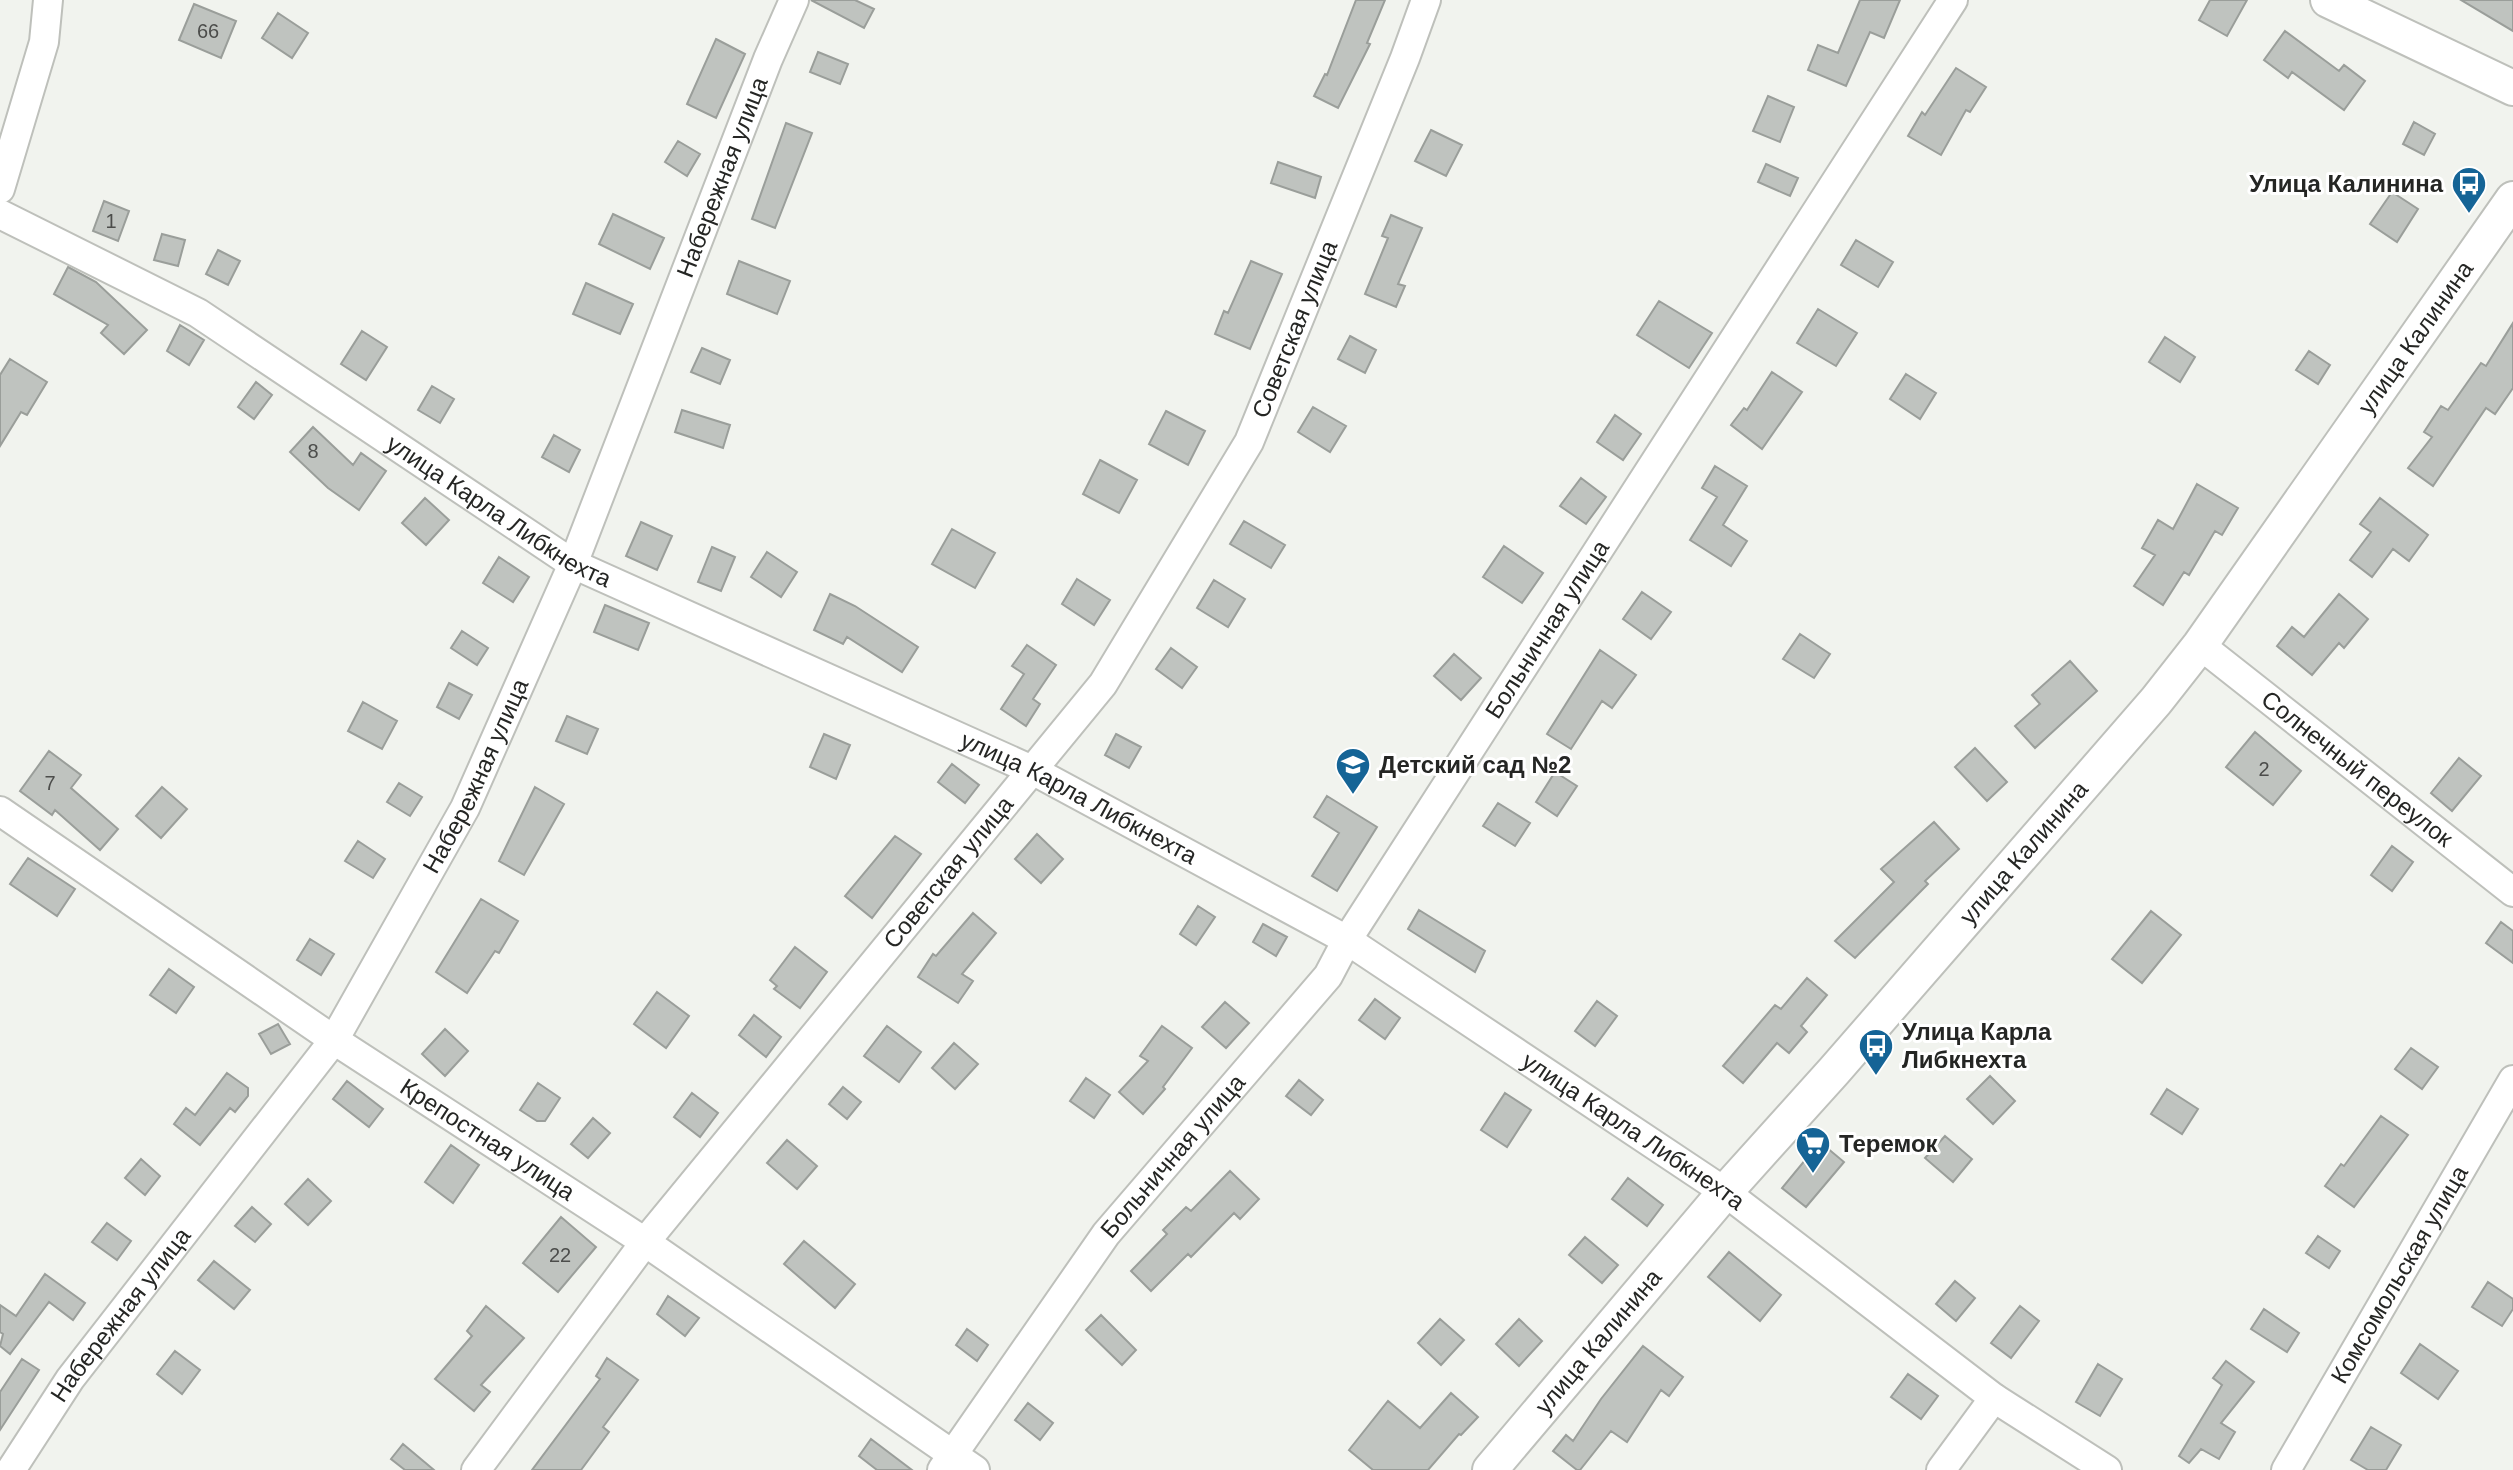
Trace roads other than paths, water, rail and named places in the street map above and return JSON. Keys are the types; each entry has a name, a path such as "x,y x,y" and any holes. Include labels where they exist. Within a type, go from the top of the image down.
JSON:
{"street":[{"path":"0,189 44,42 48,0"},
{"name":"Набережная улица","path":"11,1470 70,1379 334,1040 465,808 573,564 768,59 794,0"},
{"name":"Советская улица","path":"476,1470 645,1242 1103,684 1249,442 1426,0"},
{"name":"Больничная улица","path":"957,1465 1106,1234 1328,976 1347,940 1953,0"},
{"path":"2328,0 2513,88"},
{"name":"улица Калинина","path":"1490,1470 1725,1192 2156,701 2200,645 2513,199"},
{"name":"улица Карла Либкнехта","path":"0,214 198,313 573,564 1032,770 1347,940 1725,1192 1994,1398 2107,1470"},
{"name":"Солнечный переулок","path":"2200,645 2513,892"},
{"name":"Крепостная улица","path":"0,811 334,1040 645,1242 957,1465"},
{"name":"Комсомольская улица","path":"2286,1470 2513,1080"},
{"path":"1941,1470 1994,1398"}],"place":[{"name":"Улица Калинина","path":"2469,215"},
{"name":"Детский сад №2","path":"1353,796"},
{"name":"Улица Карла Либкнехта","path":"1876,1077"},
{"name":"Теремок","path":"1813,1175"}]}
